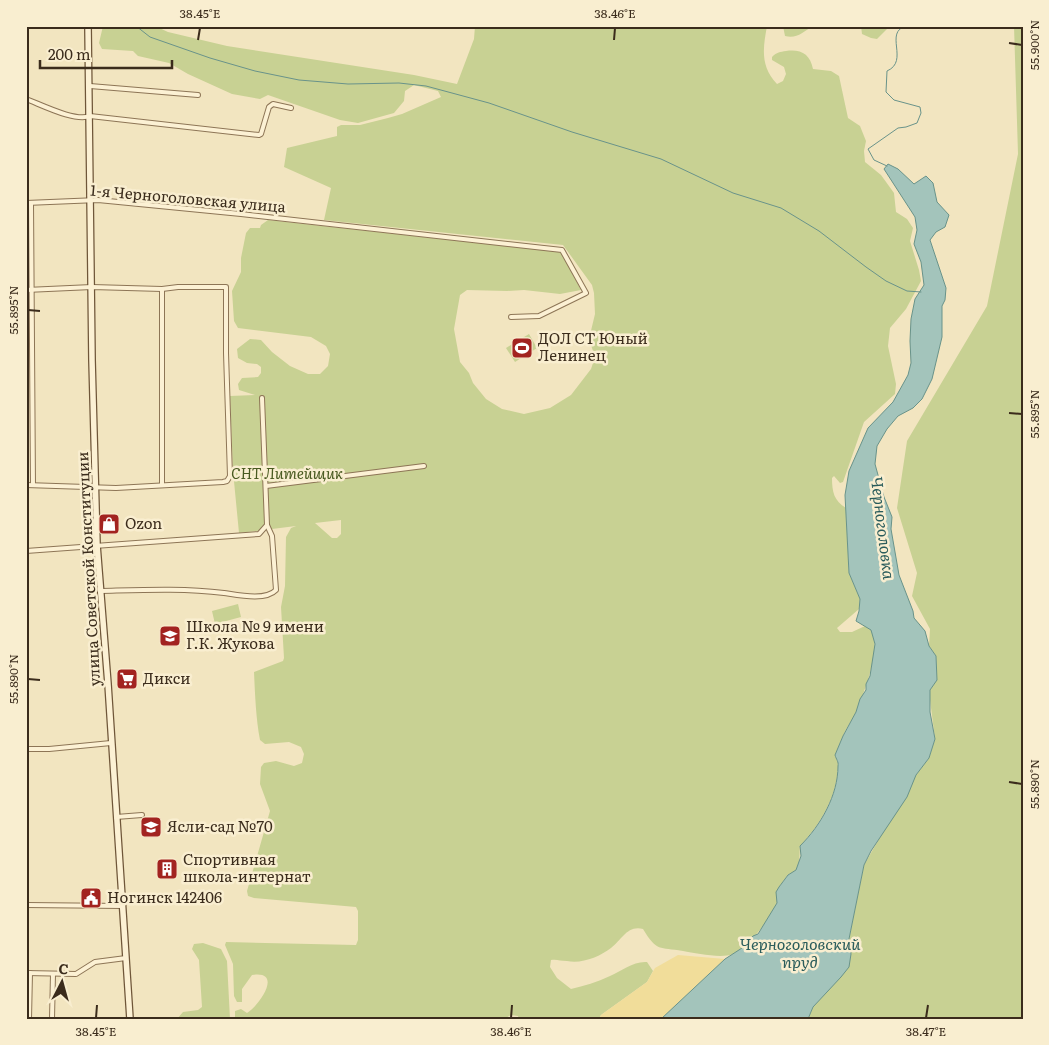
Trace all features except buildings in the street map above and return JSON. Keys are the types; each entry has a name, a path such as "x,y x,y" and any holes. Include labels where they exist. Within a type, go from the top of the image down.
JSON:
{"street":[{"name":"улица Советской Конституции","path":"88,26 97,546 130,1019"},
{"path":"90,86 198,95"},
{"path":"26,99 84,119 90,116 259,135 261,134 269,107 273,104 291,108"},
{"name":"1-я Черноголовская улица","path":"29,203 90,200 317,222 562,250 586,293 539,316 511,317"},
{"path":"29,203 33,485"},
{"path":"241,214 243,207"},
{"path":"26,485 116,488 223,482 227,481 230,476 226,287 162,289 92,287 29,290"},
{"path":"162,289 162,485"},
{"path":"101,591 161,589 207,591 243,596 272,594 277,587 272,536 267,525 262,398"},
{"path":"266,486 424,466"},
{"path":"26,551 259,534 267,525"},
{"path":"26,749 111,744"},
{"path":"116,817 142,815"},
{"path":"26,905 122,906"},
{"path":"29,1019 28,973 76,974 95,962 126,958"},
{"path":"52,1019 53,974"}],"green space":[{"name":"СНТ Литейщик","path":"103,26 155,26 168,32 227,46 414,75 457,84 474,39 475,26 767,26 764,42 765,64 777,84 783,81 786,74 784,67 772,60 772,57 777,53 786,51 800,52 807,56 813,69 831,71 839,76 848,118 860,126 866,141 864,151 865,162 881,175 894,193 896,212 907,219 913,228 910,241 921,281 906,309 890,328 888,346 896,384 895,394 864,422 843,482 840,483 834,476 832,478 834,496 846,508 849,573 860,599 859,609 837,628 840,632 852,632 865,626 872,631 875,642 870,674 859,705 844,733 836,755 838,764 835,787 826,809 814,829 800,846 798,865 795,871 788,875 779,887 775,908 752,939 739,951 733,954 715,956 663,948 655,945 643,929 637,928 625,934 611,948 590,959 579,962 551,960 550,967 557,978 571,989 600,980 632,965 647,962 653,971 647,982 601,1015 599,1019 519,1019 518,1016 511,1015 504,1019 235,1019 235,1011 241,1009 247,1013 252,1009 262,997 268,983 266,978 261,975 252,975 242,989 242,1002 237,1002 234,996 233,964 225,945 226,942 356,945 358,940 358,911 356,907 254,898 248,896 247,891 270,811 260,784 261,767 264,763 276,761 294,766 302,763 304,754 301,747 289,742 265,744 260,740 254,672 283,661 284,658 281,607 285,586 286,537 291,528 296,526 239,533 233,471 230,396 255,395 239,390 238,384 242,378 258,377 261,373 261,367 238,358 237,349 250,339 261,340 272,352 290,366 308,374 320,374 328,366 330,354 326,346 311,337 238,328 234,321 232,291 241,272 241,258 246,233 250,228 260,228 268,220 561,252 581,290 560,294 524,290 467,290 460,295 454,329 460,362 486,399 502,409 524,414 550,408 571,395 591,369 595,357 589,339 595,314 594,293 592,285 563,245 324,220 331,188 284,167 287,148 337,136 337,127 341,125 360,125 402,114 441,97 438,91 414,85 405,91 404,101 394,113 358,123 340,120 268,95 260,99 232,94 169,63 138,56 133,51 102,49 99,43","holes":["341,520 341,534 337,538 332,538 315,523"]},
{"path":"783,26 813,26 800,34 789,37 785,36"},
{"path":"861,26 890,26 877,39 862,34"},
{"path":"1014,26 1023,26 1023,1019 808,1019 813,1007 844,972 851,954 849,939 864,865 916,775 929,758 935,739 930,690 937,679 936,656 929,646 930,629 912,596 917,573 897,508 907,441 987,306 1018,154"},
{"name":"ДОЛ СТ Юный Ленинец","path":"529,334 537,348 515,362 506,348"},
{"path":"238,604 241,617 215,624 212,611"},
{"path":"203,943 221,949 227,961 230,1019 177,1019 183,1012 198,1010 202,1007 199,960 192,949 194,944"}],"sand":[{"path":"678,955 725,959 661,1019 599,1019 601,1015 647,982 655,968"}],"water":[{"name":"Черноголовский пруд","path":"888,164 898,169 914,184 926,176 933,183 937,202 949,215 945,227 936,232 930,240 946,288 945,300 942,306 942,337 932,379 922,399 913,408 898,416 887,429 877,446 875,464 884,497 892,517 891,529 899,575 914,618 925,631 929,646 936,656 937,680 930,690 930,712 935,739 929,758 916,775 907,797 871,851 864,865 849,939 851,954 849,967 813,1007 808,1019 661,1019 725,959 758,934 777,903 776,892 788,875 796,870 801,856 800,846 815,829 832,799 838,763 835,755 856,712 860,699 866,690 866,684 870,676 875,644 871,630 856,621 860,599 849,573 845,495 849,471 868,428 893,402 908,375 911,363 911,319 915,299 924,285 921,262 914,244 917,230 915,217 884,169"}],"waterway":[{"path":"136,26 150,37 255,71 299,80 348,84 399,83 426,86 489,103 572,132 661,159 733,193 781,208 819,231 886,281 907,291 921,292"},
{"name":"Черноголовка","path":"887,166 874,160 868,149 898,128 917,123 921,113 920,107 894,100 886,92 887,71 896,61 897,34 900,29 906,26"}],"place":[{"name":"ДОЛ СТ Юный Ленинец","path":"522,348"},
{"name":"Ozon","path":"109,524"},
{"name":"Школа № 9 имени Г.К. Жукова","path":"170,636"},
{"name":"Дикси","path":"127,679"},
{"name":"Ясли-сад №70","path":"151,827"},
{"name":"Спортивная школа-интернат","path":"167,869"},
{"name":"Ногинск 142406","path":"91,898"}]}
